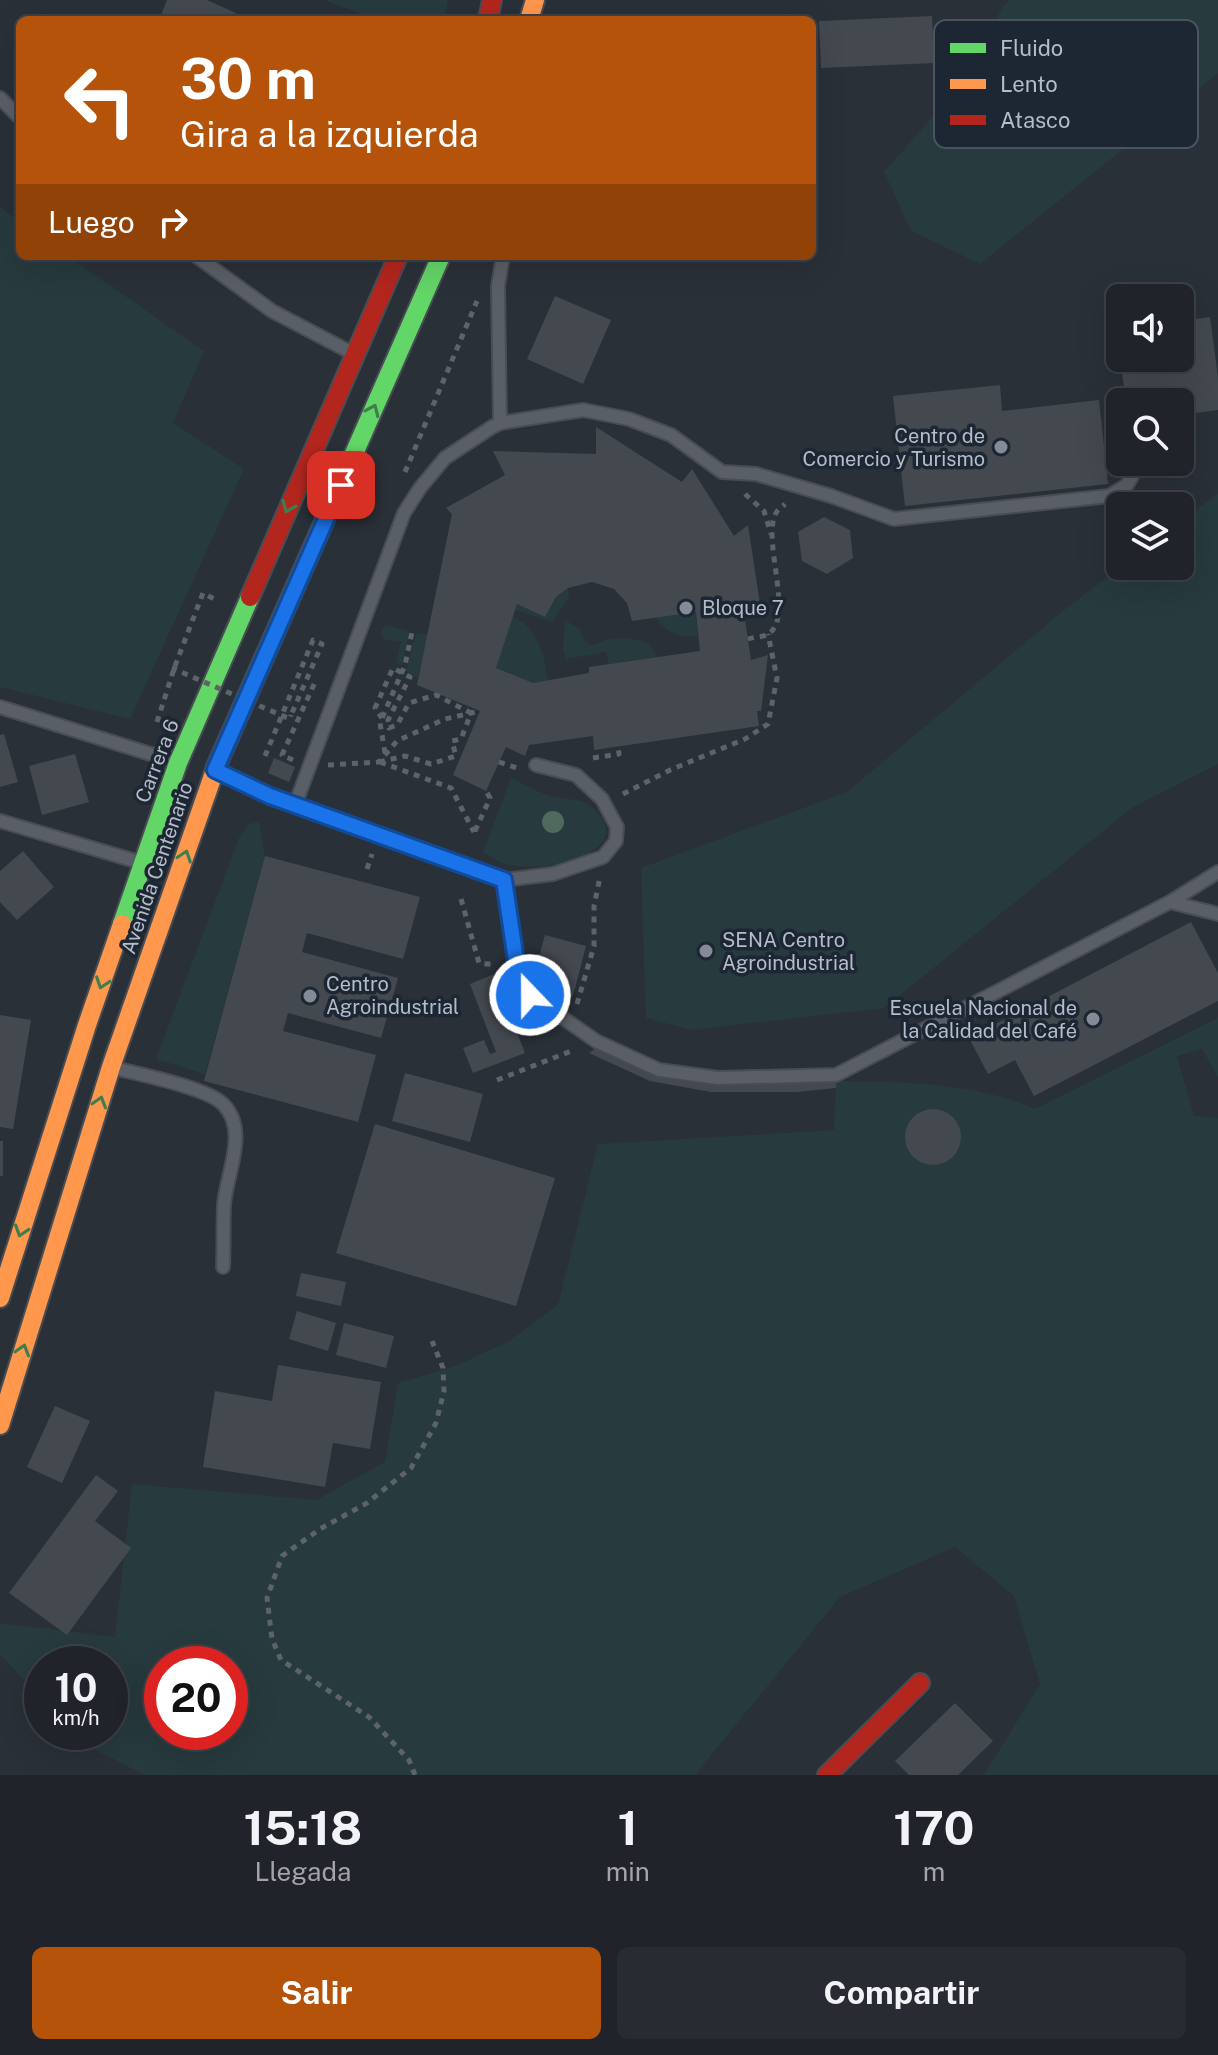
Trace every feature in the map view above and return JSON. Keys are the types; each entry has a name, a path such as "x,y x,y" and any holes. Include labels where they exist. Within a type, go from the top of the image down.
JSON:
{"main road":[{"name":"Carrera 6","path":"0,1298 82,1040 178,763 396,260"},
{"name":"Avenida Centenario","path":"0,1425 111,1067 215,770 439,260"},
{"path":"827,1775 920,1683"}],"lane":[{"path":"0,98 16,114"},
{"path":"202,260 272,311 354,354"},
{"path":"500,423 498,286 502,260"},
{"path":"295,805 404,513 445,458 500,423 583,410 629,419 671,435 722,472 756,474 894,519 1109,496 1127,485 1132,476"},
{"path":"0,707 178,763"},
{"path":"215,770 295,805 504,880 553,874 603,857 616,841 617,827 602,799 576,775 536,765"},
{"path":"0,821 143,863"},
{"path":"504,880 517,967 530,995 596,1041 659,1070 718,1078 836,1075 1170,902 1218,872"},
{"path":"1170,902 1218,914"},
{"path":"111,1067 179,1084 223,1103 232,1119 237,1137 224,1204 223,1267"}],"path":[{"path":"722,472 764,511 772,539 778,623 768,634 748,639"},
{"path":"772,539 776,513 786,503"},
{"path":"386,754 380,723 401,673 412,632"},
{"path":"602,799 630,792 670,770 745,739 768,724 777,678 768,634"},
{"path":"157,724 174,670 272,712 290,719 322,644 313,640 265,756"},
{"path":"382,718 375,708 393,668 410,677 388,720 389,728 397,725 409,703 436,695 471,713"},
{"path":"379,762 397,741 445,719 480,711"},
{"path":"309,767 379,762 405,756 431,764 456,756 452,741 461,739 471,713"},
{"path":"593,758 619,754 618,746"},
{"path":"379,762 451,788 474,832 490,798 486,791"},
{"path":"364,850 372,853 367,869"},
{"path":"571,1024 594,946 594,906 603,857"},
{"path":"461,899 479,963"},
{"path":"497,1080 596,1041"},
{"path":"415,1775 409,1760 369,1717 281,1660 272,1639 267,1598 282,1556 320,1529 367,1503 411,1468 436,1423 444,1391 443,1368 432,1341"}],"green space":[{"path":"324,0 448,0 445,16 367,16"},
{"path":"1010,0 1218,0 1218,73 1198,89 1198,20 996,20"},
{"path":"934,115 934,148 1125,148 980,264 911,231 884,172"},
{"path":"0,207 16,219 16,260 74,260 204,351 173,423 244,469 130,719 0,687"},
{"path":"1218,494 1218,764 1133,807 884,1008 692,1030 646,1018 641,868 847,792 1106,578 1194,580 1194,512"},
{"path":"568,588 569,598 552,622 515,610 517,604 545,617 556,597"},
{"path":"696,612 698,636 674,633 655,617"},
{"path":"512,616 528,627 539,643 548,681 533,683 496,668"},
{"path":"565,620 580,629 583,639 589,644 614,638 637,640 649,645 658,657 609,664 606,652 566,659 563,650"},
{"path":"385,625 409,631 402,665 396,664 401,642 383,639 381,632"},
{"path":"416,633 428,634 418,678 406,671"},
{"path":"511,778 545,794 591,806 602,817 606,827 600,844 582,857 543,866 507,864 483,852"},
{"path":"259,822 265,856 205,1074 156,1059 239,838 249,824"},
{"path":"1218,1018 1218,1077 1202,1049 1177,1056 1194,1116 1218,1118 1218,1775 984,1775 1040,1684 1014,1596 955,1547 840,1597 695,1775 145,1775 96,1750 128,1750 128,1646 24,1646 24,1680 0,1654 0,1623 115,1637 132,1484 316,1500 385,1462 398,1383 458,1365 509,1341 558,1305 598,1144 834,1130 836,1081 937,1085 1011,1100 1035,1109"}],"building":[{"path":"167,0 207,0 240,15 239,16 161,16"},
{"path":"932,16 934,63 821,68 819,21"},
{"path":"555,296 611,320 583,384 527,359"},
{"path":"1210,317 1218,377 1218,410 1194,413 1194,388 1124,388 1122,372 1194,372 1194,319"},
{"name":"Centro de Comercio y Turismo","path":"1000,385 1002,411 1099,400 1108,484 905,506 893,396"},
{"name":"Bloque 7","path":"596,427 682,482 692,469 734,536 748,525 760,604 743,606 751,660 768,655 761,711 757,711 759,726 594,750 593,736 529,745 525,756 506,747 486,791 453,775 480,711 417,685 452,514 446,508 505,475 493,451 596,454","holes":["592,582 614,589 627,603 632,621 696,612 700,651 589,667 589,673 533,683 496,668 517,604 545,617 556,597 568,588"]},
{"path":"824,517 850,530 853,558 827,574 802,561 798,532"},
{"path":"4,734 18,782 0,787 0,735"},
{"path":"75,754 89,802 42,815 29,766"},
{"path":"274,758 295,767 289,782 268,773"},
{"path":"23,851 54,887 17,920 0,902 0,871"},
{"name":"Centro Agroindustrial","path":"265,856 420,897 403,959 307,933 302,952 398,978 381,1038 288,1013 283,1031 376,1055 358,1122 204,1081"},
{"name":"Escuela Nacional de la Calidad del Café","path":"1191,922 1218,973 1218,1001 1034,1096 1015,1060 988,1074 969,1038"},
{"path":"545,935 586,946 573,996 531,985"},
{"path":"494,974 525,1053 473,1073 463,1048 484,1040 490,1054 496,1052 470,984"},
{"path":"0,1015 31,1020 13,1129 0,1127"},
{"path":"602,1044 659,1070 836,1075 836,1088 797,1092 711,1092 650,1081 589,1053"},
{"path":"405,1073 483,1094 470,1142 392,1121"},
{"path":"933,1109 953,1117 961,1137 953,1157 933,1165 913,1157 905,1137 913,1117"},
{"path":"375,1124 555,1178 516,1306 336,1253"},
{"path":"0,1141 3,1141 3,1176 0,1176"},
{"path":"301,1273 346,1282 341,1306 296,1296"},
{"path":"297,1311 336,1323 328,1351 289,1339"},
{"path":"344,1323 394,1336 386,1368 336,1355"},
{"path":"278,1365 381,1382 370,1449 333,1443 325,1487 203,1467 215,1391 272,1401"},
{"path":"55,1406 90,1421 62,1483 27,1467"},
{"path":"96,1475 118,1491 95,1521 131,1548 67,1635 9,1593"},
{"path":"955,1703 993,1741 958,1775 909,1775 895,1761"}],"traffic: fast":[{"path":"216,767 439,260"},
{"path":"122,924 178,763 250,597"}],"traffic: slow":[{"path":"530,16 535,0"},
{"path":"0,1425 111,1067 216,767"},
{"path":"0,1298 122,924"}],"traffic: jam":[{"path":"489,16 492,0"},
{"path":"250,597 396,260"},
{"path":"827,1775 920,1683"}],"place":[{"name":"Centro de Comercio y Turismo","path":"1001,447"},
{"name":"Bloque 7","path":"686,608"},
{"name":"SENA Centro Agroindustrial","path":"706,951"},
{"name":"Centro Agroindustrial","path":"310,996"},
{"name":"Escuela Nacional de la Calidad del Café","path":"1093,1019"}],"route":[{"path":"341,485 215,770 270,796 504,880 517,967 530,995"}]}
